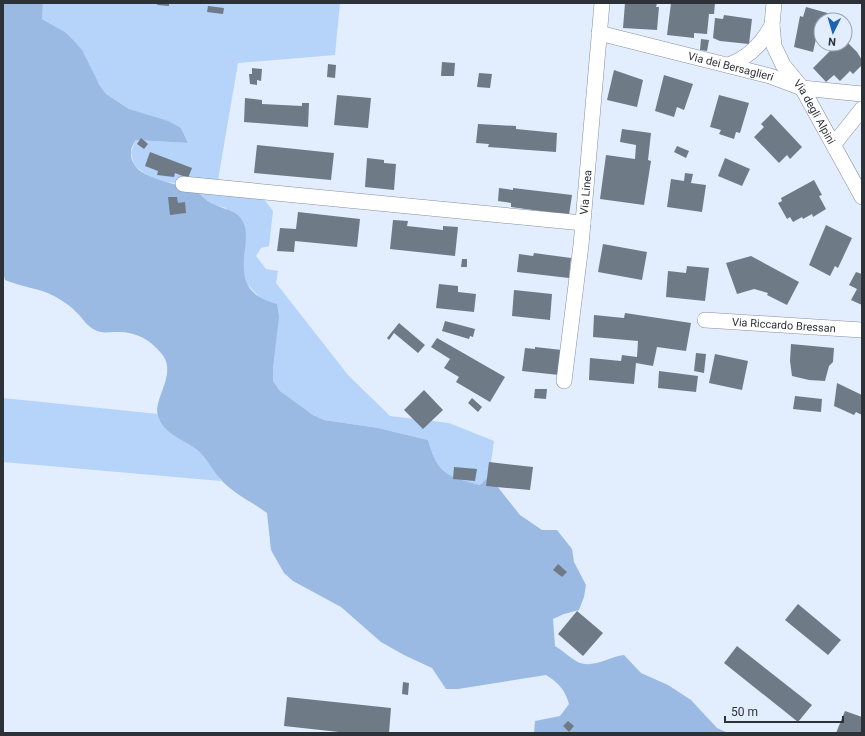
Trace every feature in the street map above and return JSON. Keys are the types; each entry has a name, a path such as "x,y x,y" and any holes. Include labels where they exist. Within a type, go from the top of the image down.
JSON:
{"street":[{"name":"Via Linea","path":"564,381 583,223 602,3"},
{"name":"Via degli Alpini","path":"774,3 772,25 774,46 783,65 802,88 862,197"},
{"path":"728,65 750,54 764,38 772,25"},
{"name":"Via dei Bersaglieri","path":"599,33 770,76 802,88 862,94"},
{"path":"834,144 862,109"},
{"path":"183,184 583,223"},
{"name":"Via Riccardo Bressan","path":"705,320 862,330"}],"shaded area":[{"path":"3,3 43,3 42,19 65,32 82,50 99,84 106,94 129,109 168,121 181,128 188,143 136,140 131,150 132,160 137,168 144,173 154,178 194,190 213,204 235,213 243,222 246,233 244,273 248,286 258,296 277,304 279,317 273,367 273,381 280,391 313,415 324,420 378,428 428,440 436,461 440,467 445,472 459,479 480,485 489,476 520,515 542,530 557,530 572,549 574,562 586,585 584,597 579,610 553,619 555,646 576,661 588,664 594,664 624,655 641,673 668,685 691,700 717,728 728,733 534,733 535,721 560,716 569,704 561,687 546,675 458,689 446,689 432,668 381,642 341,607 293,581 284,573 271,550 267,513 228,487 219,478 200,452 174,436 161,422 157,409 164,386 167,369 166,361 157,348 147,340 129,333 96,331 63,301 42,291 5,280 3,272"},
{"path":"43,3 340,3 335,55 238,63 218,180 263,198 273,211 269,246 261,248 256,256 266,269 278,271 276,283 348,375 390,416 449,423 494,441 489,476 480,485 459,479 445,472 436,461 428,440 378,428 324,420 313,415 280,391 273,381 273,367 263,301 246,283 243,270 245,249 226,208 214,205 193,190 179,184 155,180 134,165 131,152 136,140 188,143 181,128 129,109 106,94 65,32 42,19"},
{"path":"3,398 158,414 165,428 169,432 189,444 203,455 221,481 3,462"}],"building":[{"path":"158,3 169,3 169,6 157,5"},
{"path":"625,3 657,3 656,7 659,7 657,30 623,28"},
{"path":"671,3 715,3 714,14 709,14 707,34 694,33 694,38 667,35"},
{"path":"208,6 224,8 223,14 207,12"},
{"path":"806,7 824,12 813,12 813,52 794,47 800,16 803,17"},
{"path":"724,15 752,19 749,44 720,41 713,38 715,18 723,19"},
{"path":"701,39 709,40 707,51 700,50"},
{"path":"853,48 862,60 862,65 853,74 850,71 840,81 834,75 826,82 813,68 829,52 853,52"},
{"path":"442,62 455,63 454,76 441,76"},
{"path":"328,64 336,65 335,78 327,77"},
{"path":"252,68 262,69 261,81 257,80 257,85 250,84 249,74 252,74"},
{"path":"614,70 643,80 637,107 607,100"},
{"path":"479,73 492,74 490,88 477,87"},
{"path":"664,75 693,84 684,110 677,107 674,117 655,111"},
{"path":"337,95 371,98 368,128 334,125"},
{"path":"719,95 749,103 740,133 736,132 734,139 719,134 721,130 710,127"},
{"path":"245,98 262,100 262,104 302,106 302,103 309,103 308,127 244,122"},
{"path":"771,114 802,147 790,159 787,155 779,163 754,137 764,127 761,124"},
{"path":"478,124 516,126 516,129 557,133 556,152 488,147 489,144 476,143"},
{"path":"622,129 651,133 648,160 651,161 644,205 600,199 606,155 635,159 636,145 620,142"},
{"path":"141,138 148,144 144,149 137,144"},
{"path":"257,145 334,153 331,180 254,173"},
{"path":"677,146 689,151 686,158 674,152"},
{"path":"150,152 192,168 188,178 175,173 174,177 157,175 158,171 145,166"},
{"path":"367,158 384,160 384,163 396,164 394,190 365,187"},
{"path":"725,158 750,169 742,186 718,176"},
{"path":"685,173 693,174 691,183 706,185 702,212 667,207 671,179 684,181"},
{"path":"814,180 822,195 819,196 826,209 813,217 812,214 793,222 790,217 787,219 778,203 782,201 781,198"},
{"path":"499,188 513,190 513,188 572,195 569,215 511,207 511,203 498,201"},
{"path":"168,197 177,197 178,203 185,202 186,213 170,215"},
{"path":"298,212 360,219 357,247 295,241 294,252 277,251 280,228 296,229"},
{"path":"393,220 408,221 407,226 443,230 443,226 458,227 455,256 390,249"},
{"path":"826,225 852,238 838,268 835,266 830,276 809,265"},
{"path":"603,244 647,252 642,280 598,272"},
{"path":"534,253 571,258 569,278 517,272 519,254 533,256"},
{"path":"751,256 799,282 787,305 767,295 768,293 754,289 737,294 726,263"},
{"path":"462,259 467,259 467,267 461,267"},
{"path":"687,266 709,268 705,301 666,297 668,271 686,273"},
{"path":"856,272 862,274 862,305 851,300 857,289 849,285"},
{"path":"439,284 458,286 458,292 476,294 474,312 436,308"},
{"path":"514,290 552,294 550,320 512,316"},
{"path":"625,313 691,323 686,351 657,347 653,366 636,363 634,384 589,380 590,358 621,361 622,355 637,357 638,341 593,337 594,315 624,318"},
{"path":"445,321 475,329 473,337 470,336 469,339 442,331"},
{"path":"399,323 425,345 418,353 394,333 389,340 387,338"},
{"path":"437,338 505,377 490,402 456,382 459,377 444,368 450,359 431,347"},
{"path":"791,344 834,348 833,362 829,366 825,381 809,380 792,376 790,361"},
{"path":"535,347 562,350 559,375 522,371 525,348 535,349"},
{"path":"696,353 706,354 704,373 694,371"},
{"path":"715,354 748,361 742,390 709,383"},
{"path":"659,371 698,376 696,392 658,388"},
{"path":"837,383 862,395 862,415 856,412 854,415 834,406"},
{"path":"535,389 547,389 546,399 534,398"},
{"path":"424,390 443,410 423,429 404,410"},
{"path":"795,396 822,399 821,412 793,409"},
{"path":"472,398 482,407 478,412 468,403"},
{"path":"489,462 533,467 530,490 486,486"},
{"path":"454,467 477,469 475,481 453,479"},
{"path":"558,564 567,572 562,577 553,570"},
{"path":"798,604 841,640 828,655 785,620"},
{"path":"577,611 603,633 583,656 558,634"},
{"path":"737,646 812,705 798,722 724,663"},
{"path":"403,682 409,683 408,695 402,694"},
{"path":"287,697 391,708 389,733 348,733 284,726"},
{"path":"845,711 862,717 862,733 836,733"},
{"path":"568,721 574,726 569,732 563,726"}]}
